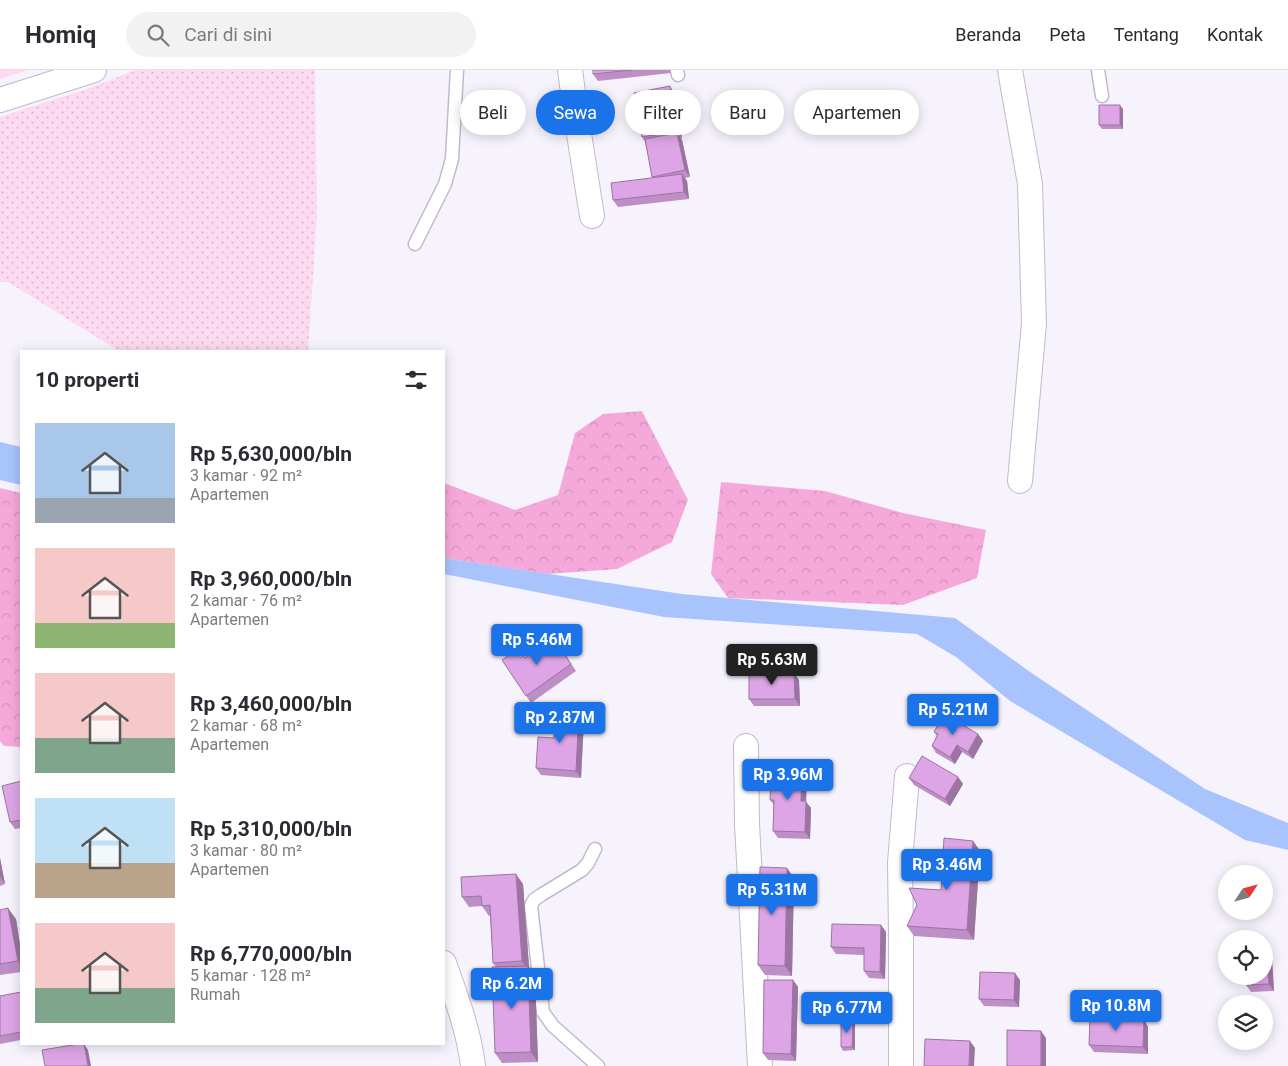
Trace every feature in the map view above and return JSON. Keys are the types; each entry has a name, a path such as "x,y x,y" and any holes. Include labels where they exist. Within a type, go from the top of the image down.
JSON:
{"street":[{"path":"0,100 94,70"},
{"path":"570,70 592,216"},
{"path":"1010,70 1030,184 1034,323 1020,480"},
{"path":"746,746 747,824 760,1066"},
{"path":"901,1066 902,935 900,863 907,776"},
{"path":"445,966 460,1009 471,1050 473,1066"}],"lane":[{"path":"415,244 444,184 452,159 457,70"},
{"path":"1098,70 1102,96"},
{"path":"595,848 588,863 582,870 534,900 531,906 543,1012 553,1026 598,1066"}],"shaded area":[{"path":"0,70 28,70 0,79"},
{"path":"136,70 315,70 317,215 308,350 117,350 8,282 0,282 0,117 84,90"}],"green space":[{"path":"642,411 688,500 672,542 617,569 548,574 445,558 445,483 515,510 558,495 575,433 603,414"},
{"path":"721,482 825,491 903,513 986,530 977,578 903,605 728,598 711,574"},
{"path":"0,488 20,493 20,747 4,746 0,741"}],"water":[{"path":"0,442 20,447 20,485 0,480"},
{"path":"445,558 682,594 955,618 1033,674 1205,789 1288,823 1288,850 1245,840 1010,701 956,657 917,634 664,617 445,574"}],"building":[{"path":"593,70 632,70 593,74"},
{"path":"670,86 671,90 649,90"},
{"path":"1099,105 1120,105 1120,125 1099,125"},
{"path":"677,135 685,170 652,177 645,139"},
{"path":"682,174 684,192 613,200 611,183"},
{"path":"554,638 571,664 526,696 502,660 518,649 525,658"},
{"path":"749,673 794,673 795,699 749,699"},
{"path":"556,710 579,711 576,771 536,768 538,737 554,738"},
{"path":"944,714 978,734 968,752 957,745 950,757 932,746 938,734 934,732"},
{"path":"922,756 958,777 945,799 909,778"},
{"path":"771,769 802,770 801,801 806,801 805,832 773,831 774,800 770,800"},
{"path":"20,781 20,820 10,822 2,786"},
{"path":"944,838 973,841 967,930 907,926 917,905 909,888 941,890"},
{"path":"760,867 787,868 785,966 758,965"},
{"path":"516,874 522,961 493,963 490,905 482,906 481,896 462,897 461,877"},
{"path":"8,908 18,961 0,964 0,910"},
{"path":"832,924 881,925 880,972 864,971 864,948 831,947"},
{"path":"528,966 531,1052 495,1053 492,967"},
{"path":"980,972 1015,973 1014,1000 979,999"},
{"path":"764,980 793,980 791,1054 763,1053"},
{"path":"20,992 20,1032 0,1036 0,996"},
{"path":"1090,1017 1144,1020 1143,1047 1089,1045"},
{"path":"841,1021 853,1022 852,1047 841,1047"},
{"path":"1007,1030 1041,1031 1041,1066 1007,1066"},
{"path":"925,1039 970,1041 969,1066 924,1066"},
{"path":"84,1045 88,1066 45,1066 42,1050"}]}
